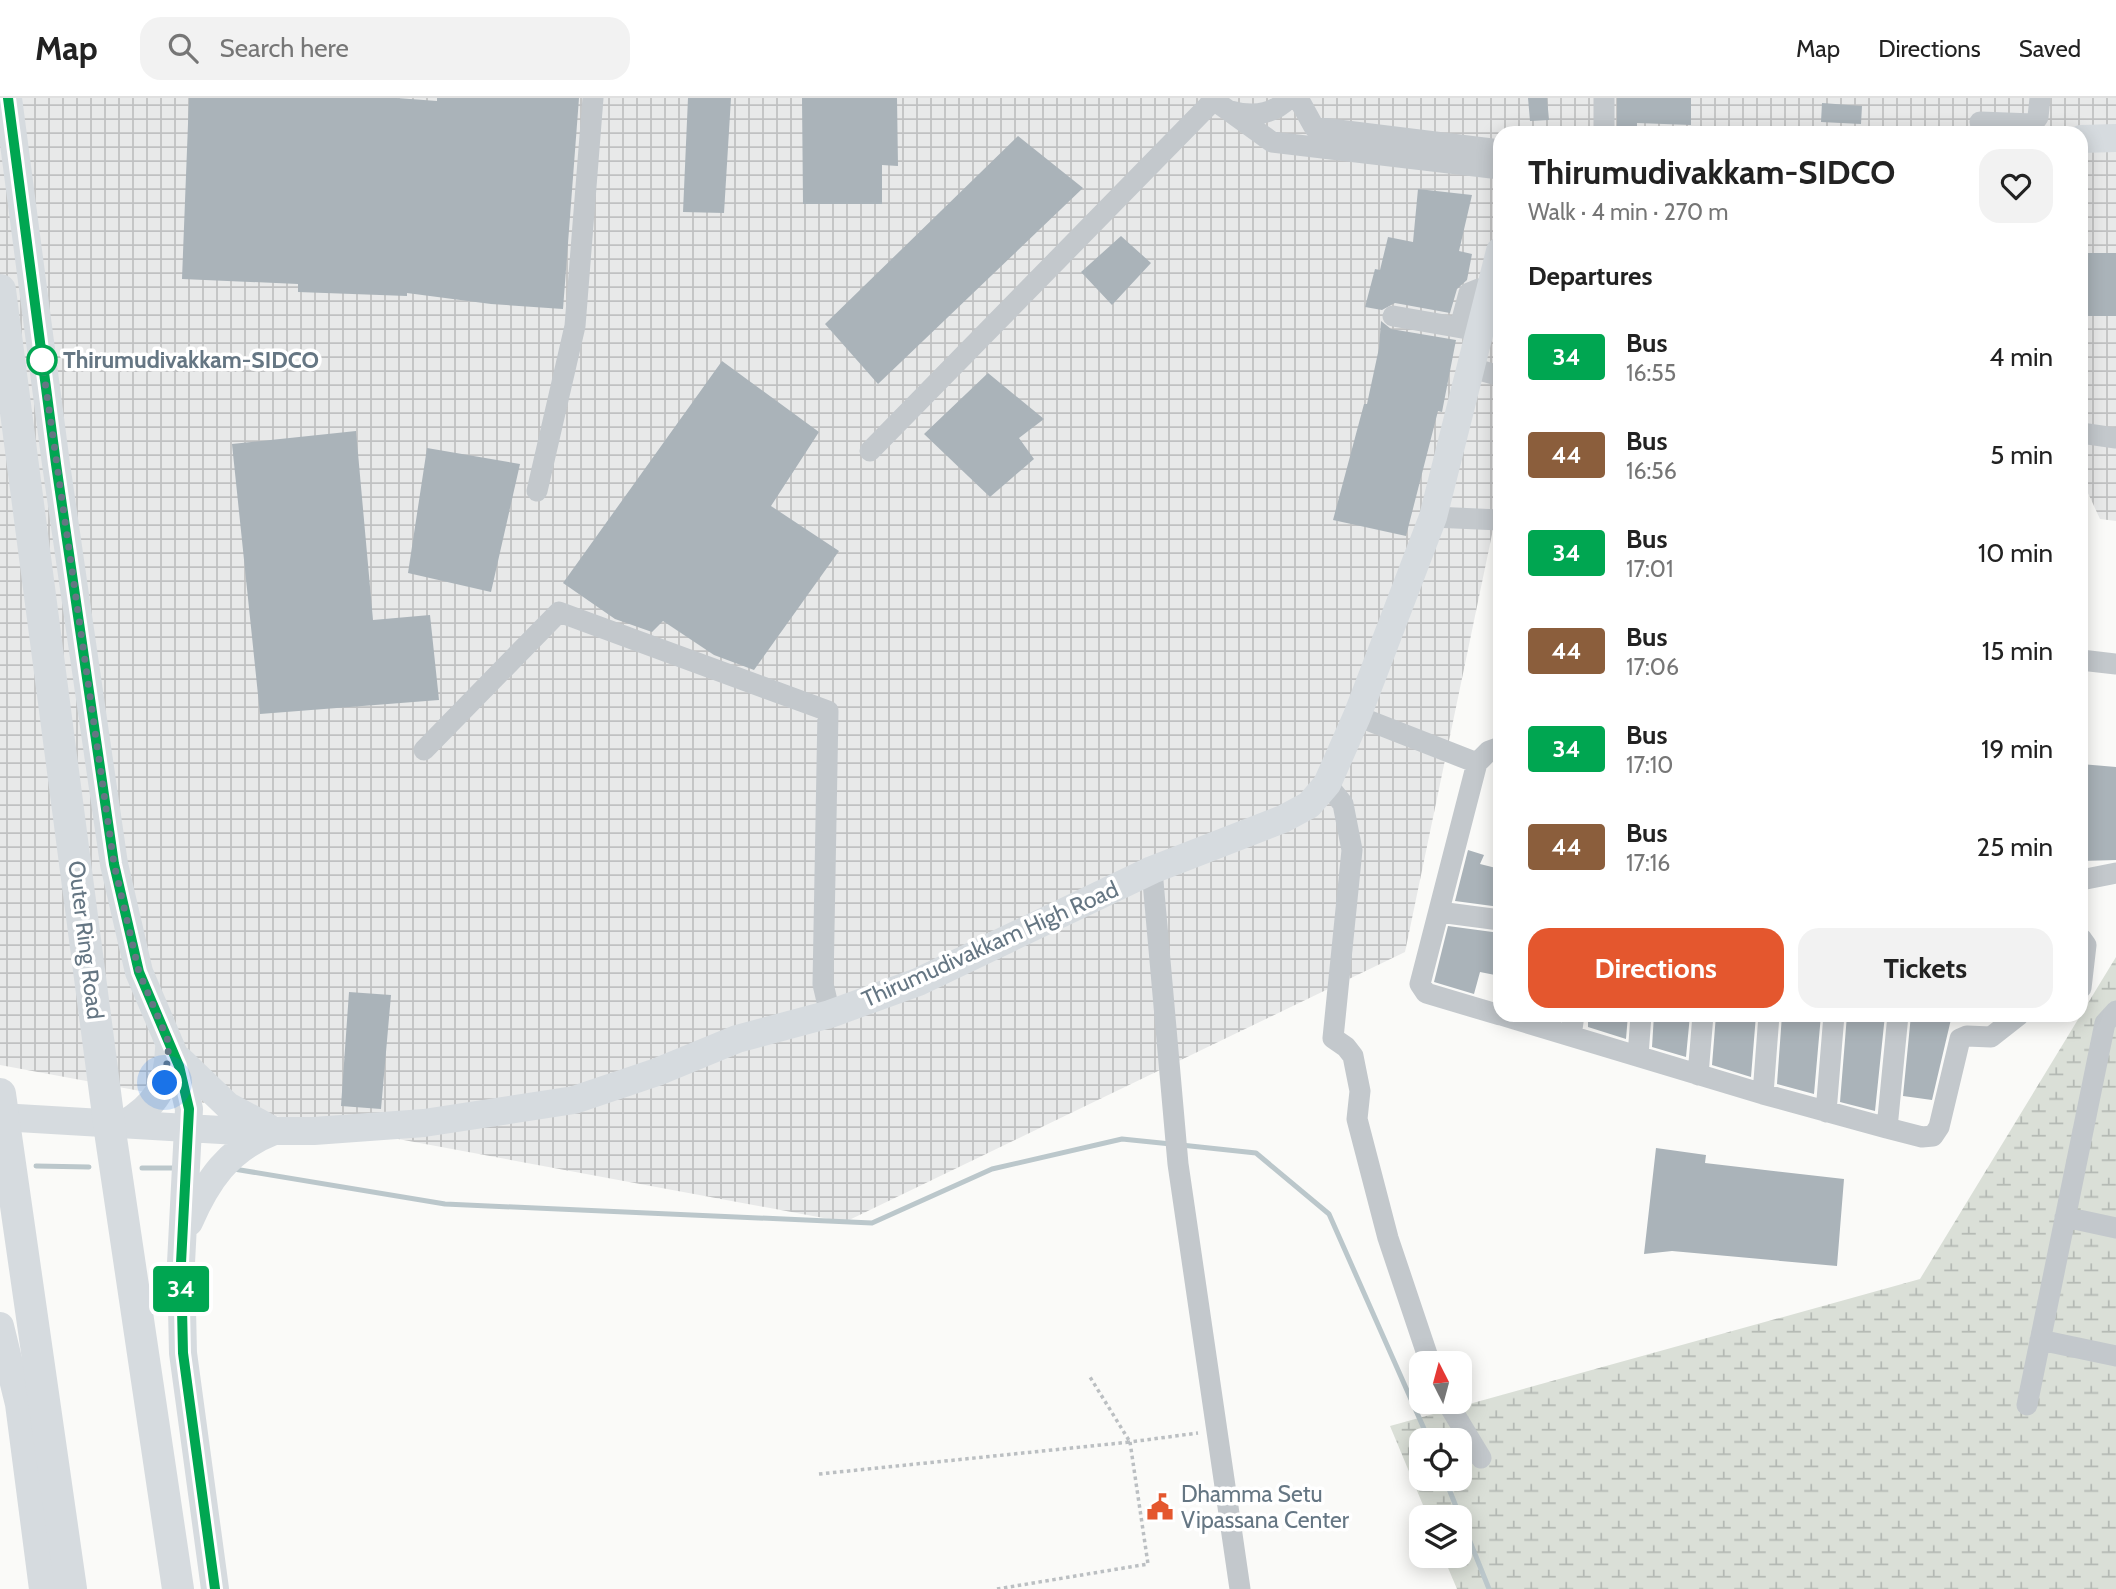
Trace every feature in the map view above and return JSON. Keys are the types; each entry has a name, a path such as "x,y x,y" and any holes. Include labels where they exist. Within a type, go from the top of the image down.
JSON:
{"highway":[{"name":"Outer Ring Road","path":"0,290 120,1122 178,1589"},
{"path":"0,1096 71,1589"}],"main road":[{"path":"8,98 54,452 114,864 139,972 186,1091 187,1128 181,1250 183,1353 215,1589"},
{"path":"2088,139 2116,138"},
{"name":"Thirumudivakkam High Road","path":"3,1127 120,1122 274,1131 424,1123 574,1100 657,1072 737,1039 830,1014 918,982 1153,870 1283,819 1309,806 1326,784 1357,716 1433,517 1472,368 1470,329 1493,296"},
{"path":"120,1122 157,1099 167,1075 171,1048"},
{"path":"171,1048 228,1105 274,1131"},
{"path":"120,1122 173,1150 185,1183"},
{"path":"181,1250 197,1204 220,1166 249,1143 274,1131"},
{"path":"0,1326 19,1404 43,1589"}],"street":[{"path":"537,491 575,326 593,98"},
{"path":"1217,103 1258,114 1272,110 1289,98"},
{"path":"1298,98 1314,127 1493,148"},
{"path":"1604,98 1604,126"},
{"path":"2013,126 2037,121 2040,98"},
{"path":"1217,103 1272,142 1493,168"},
{"path":"870,451 1217,103"},
{"path":"1980,122 1995,126"},
{"path":"1393,316 1470,329"},
{"path":"1472,368 1493,374"},
{"path":"2088,434 2116,438"},
{"path":"1433,517 1493,520"},
{"path":"424,750 559,612 828,711 823,984 830,1014"},
{"path":"2088,661 2116,664"},
{"path":"1357,716 1476,764"},
{"path":"1493,750 1476,764 1420,984 1426,993 1493,1013"},
{"path":"1326,784 1343,804 1352,850 1333,1038 1346,1046 1353,1056 1360,1091 1357,1119 1388,1238 1426,1351"},
{"path":"1153,870 1178,1164 1240,1589"},
{"path":"2088,879 2116,873"},
{"path":"1440,912 1493,919"},
{"path":"2027,1405 2105,1023 2116,1011"},
{"path":"1546,1022 1573,1026 1638,1056 1698,1075 1922,1138 1933,1136 1939,1128 1960,1039 1967,1036 1992,1037 2010,1022"},
{"path":"1638,1056 1640,1022"},
{"path":"1698,1075 1702,1022"},
{"path":"1763,1094 1768,1022"},
{"path":"1826,1112 1833,1022"},
{"path":"1887,1128 1897,1022"},
{"path":"2065,1217 2116,1228"},
{"path":"2040,1340 2116,1356"},
{"path":"1454,1414 1480,1458"}],"path":[{"path":"997,1589 1148,1564 1130,1443 1090,1377"},
{"path":"819,1474 1130,1443 1218,1431"}],"shaded area":[{"path":"0,98 2116,98 2116,521 2100,519 2088,493 2088,126 1493,126 1493,530 1405,952 845,1222 0,1065"}],"green space":[{"path":"2116,957 2116,1589 1457,1589 1448,1568 1472,1568 1472,1505 1423,1505 1417,1491 1472,1491 1472,1428 1409,1428 1409,1472 1390,1426 1433,1414 1472,1414 1472,1403 1920,1279 2076,1022 2088,1022 2088,1003"}],"building":[{"path":"189,98 397,98 437,101 437,98 579,98 563,309 491,304 407,293 407,296 298,292 298,284 182,279"},
{"path":"688,98 731,98 724,213 683,212"},
{"path":"802,98 897,98 898,166 882,165 882,204 803,204"},
{"path":"1528,98 1547,98 1549,120 1530,121"},
{"path":"1617,98 1691,98 1691,125 1637,123 1637,126 1617,126"},
{"path":"1822,103 1862,106 1861,124 1821,122"},
{"path":"1018,136 1083,188 878,384 825,324"},
{"path":"1418,189 1472,195 1459,251 1472,254 1467,280 1457,289 1450,313 1395,303 1382,310 1365,307 1375,269 1380,270 1388,237 1413,242"},
{"path":"1121,236 1151,263 1112,305 1081,272"},
{"path":"2088,253 2116,253 2116,316 2088,316"},
{"path":"1381,321 1391,329 1456,340 1442,412 1438,411 1406,536 1333,520 1364,404 1367,404 1379,348"},
{"path":"722,361 819,432 771,506 839,551 754,670 714,655 663,621 652,632 615,619 563,583"},
{"path":"988,373 1044,419 1019,438 1034,459 990,497 924,434"},
{"path":"356,431 373,620 430,615 439,700 260,714 232,444"},
{"path":"427,448 520,464 491,592 408,573"},
{"path":"2088,765 2116,767 2116,860 2088,861"},
{"path":"1468,850 1484,855 1480,864 1493,867 1493,906 1455,901"},
{"path":"1448,926 1493,932 1493,975 1480,972 1474,994 1434,982"},
{"path":"349,992 391,995 381,1109 341,1106"},
{"path":"1588,1022 1627,1022 1626,1039 1588,1027"},
{"path":"1654,1022 1689,1022 1686,1057 1652,1047"},
{"path":"1715,1022 1755,1022 1751,1077 1712,1065"},
{"path":"1781,1022 1820,1022 1814,1094 1777,1084"},
{"path":"1846,1022 1884,1022 1875,1111 1840,1102"},
{"path":"1910,1022 1950,1022 1932,1100 1903,1096"},
{"path":"1656,1148 1706,1155 1705,1163 1844,1179 1837,1266 1672,1251 1644,1254"}],"waterway":[{"path":"234,1169 445,1204 872,1223 992,1169 1122,1139 1171,1144"},
{"path":"1181,1145 1256,1153 1329,1214 1424,1428"},
{"path":"36,1166 89,1167"},
{"path":"142,1168 174,1168"},
{"path":"1450,1491 1489,1589"}],"bus line":[{"name":"34","path":"8,98 56,464 114,864 139,972 179,1066 189,1109 181,1263 183,1353 215,1589"}],"place":[{"name":"Thirumudivakkam-SIDCO","path":"42,360"},
{"name":"Dhamma Setu Vipassana Center","path":"1160,1507"}],"route":[{"path":"42,360 114,864 139,972 169,1043 169,1067 165,1083"}]}
